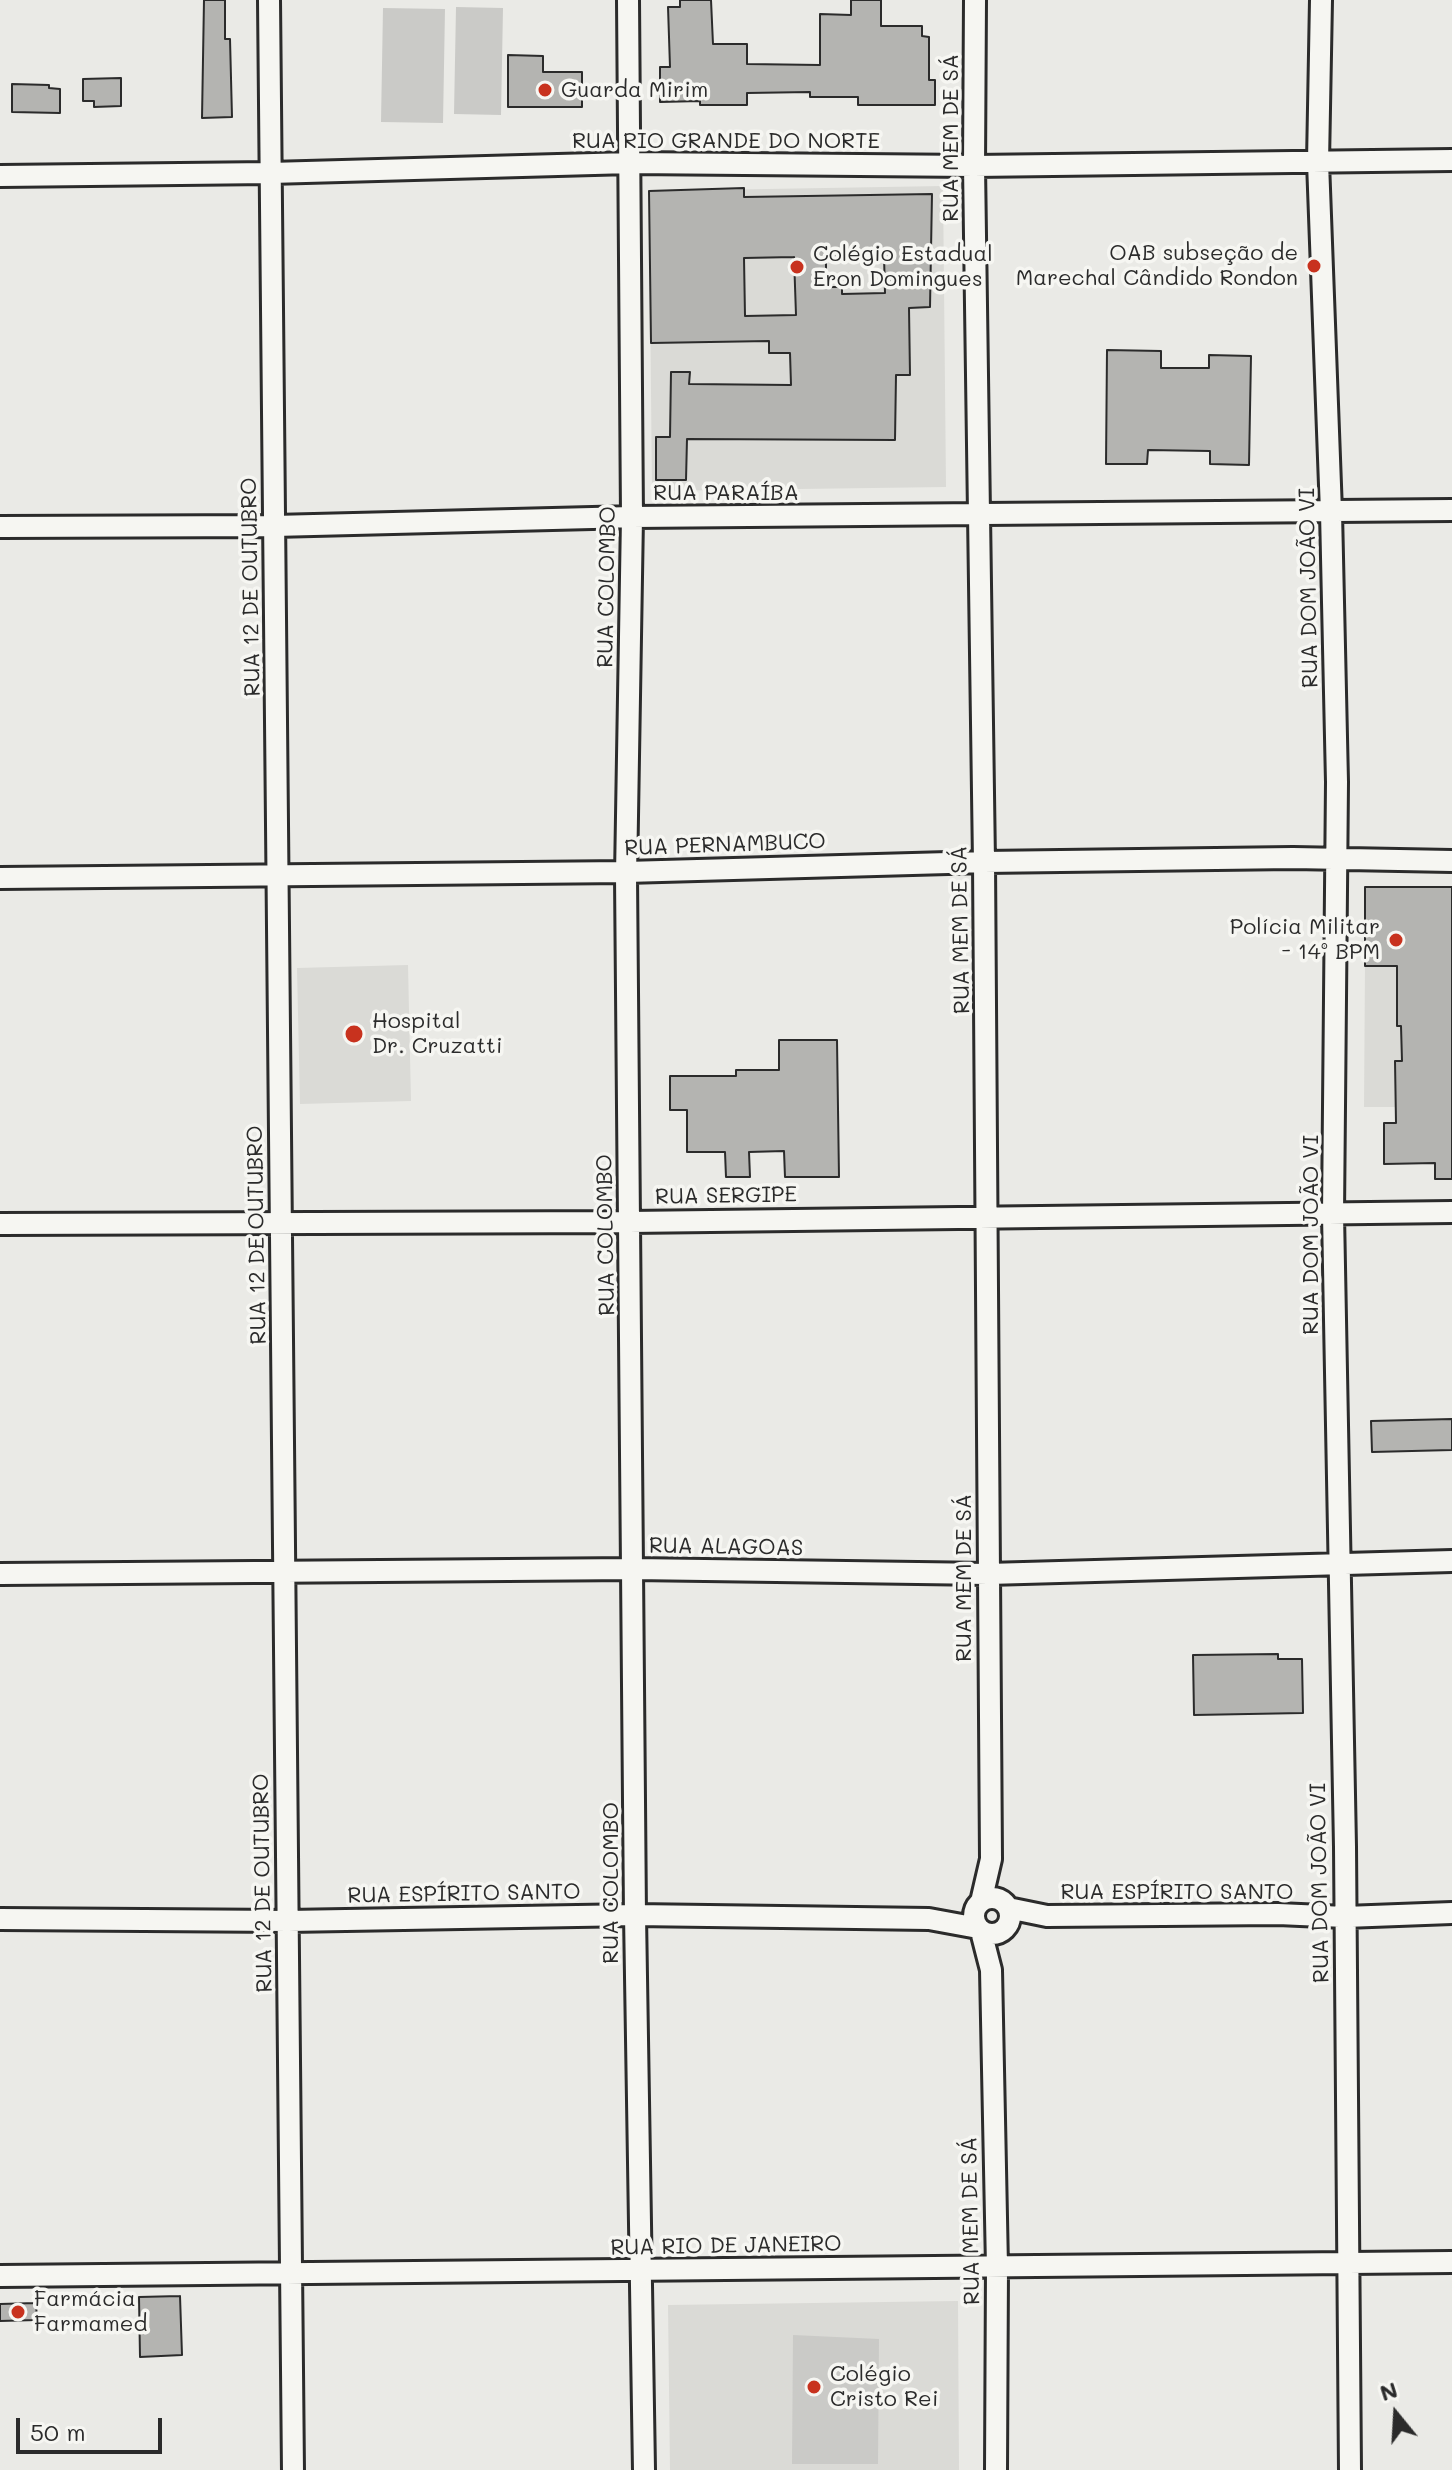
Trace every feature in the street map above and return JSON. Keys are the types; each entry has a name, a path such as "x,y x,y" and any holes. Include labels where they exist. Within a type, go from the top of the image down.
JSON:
{"street":[{"name":"RUA 12 DE OUTUBRO","path":"269,0 293,2470"},
{"name":"RUA COLOMBO","path":"628,0 632,517 626,872 639,2271 644,2470"},
{"name":"RUA MEM DE SÁ","path":"975,0 974,166 984,862 991,1859 979,1917 991,1970 997,2267 996,2470"},
{"name":"RUA DOM JOÃO VI","path":"1321,0 1318,162 1331,512 1336,860 1333,1214 1345,1917 1350,2470"},
{"name":"RUA RIO GRANDE DO NORTE","path":"0,176 270,173 630,163 974,166 1452,160"},
{"name":"RUA PARAÍBA","path":"0,527 274,526 632,517 1452,510"},
{"name":"RUA PERNAMBUCO","path":"0,878 626,872 984,862 1293,858 1452,861"},
{"name":"RUA SERGIPE","path":"0,1224 629,1222 1452,1212"},
{"name":"RUA ALAGOAS","path":"0,1574 634,1569 988,1574 1452,1561"},
{"name":"RUA MEM DE SÁ","path":"991,1859 1006,1917 991,1970"},
{"path":"993,1898 1006,1917 989,1935 979,1917 993,1898"},
{"name":"RUA ESPÍRITO SANTO","path":"1006,1917 1278,1914 1345,1917 1452,1913"},
{"name":"RUA ESPÍRITO SANTO","path":"0,1919 288,1921 635,1915 979,1917"},
{"name":"RUA RIO DE JANEIRO","path":"0,2276 1452,2262"}],"shaded area":[{"path":"456,7 503,8 501,115 454,114"},
{"path":"383,8 445,9 443,123 381,122"},
{"name":"Colégio Estadual Eron Domingues","path":"943,186 946,487 652,491 649,191"},
{"name":"Hospital Dr. Cruzatti","path":"408,965 411,1101 300,1104 297,968"},
{"path":"1365,966 1426,966 1396,1107 1364,1107"},
{"name":"Colégio Cristo Rei","path":"958,2301 959,2470 670,2470 668,2305"},
{"path":"793,2335 879,2339 878,2464 792,2464"}],"building":[{"path":"204,0 225,0 225,39 230,39 232,117 202,118"},
{"path":"680,0 711,0 713,44 747,44 747,64 820,65 820,14 851,15 851,0 881,0 881,26 922,26 922,36 929,37 929,80 935,80 935,105 858,105 858,97 810,97 810,92 747,93 747,105 660,102 660,67 670,67 668,7 680,7"},
{"name":"Guarda Mirim","path":"508,55 543,56 543,72 582,72 582,107 508,107"},
{"path":"121,78 121,106 94,107 94,101 83,101 83,79"},
{"path":"12,84 49,85 49,88 60,89 60,113 12,112"},
{"name":"Colégio Estadual Eron Domingues","path":"744,188 744,197 932,194 930,307 909,308 910,375 896,375 895,440 687,439 686,480 656,480 656,437 670,437 671,372 690,372 689,384 791,385 790,353 769,353 769,341 651,343 649,191","holes":["884,256 885,293 842,294 842,287 826,287 826,257","794,257 796,315 745,316 744,258"]},
{"path":"1107,350 1161,351 1161,368 1209,368 1209,355 1251,356 1249,465 1210,464 1210,451 1148,450 1147,464 1106,464"},
{"path":"1365,887 1452,887 1452,1179 1435,1179 1435,1163 1384,1164 1384,1123 1396,1123 1395,1061 1402,1061 1401,1026 1397,1026 1397,966 1365,966"},
{"path":"779,1040 837,1040 839,1177 785,1177 784,1151 749,1152 750,1177 726,1177 725,1152 687,1152 687,1110 670,1110 670,1076 736,1076 736,1070 779,1070"},
{"path":"1452,1419 1452,1450 1372,1452 1371,1421"},
{"path":"1278,1654 1278,1659 1302,1659 1303,1713 1194,1715 1193,1655"},
{"path":"180,2296 182,2355 140,2357 139,2297"},
{"name":"Farmácia Farmamed","path":"36,2303 37,2320 0,2321 0,2304"}],"place":[{"name":"Guarda Mirim","path":"545,90"},
{"name":"OAB subseção de Marechal Cândido Rondon","path":"1314,266"},
{"name":"Colégio Estadual Eron Domingues","path":"797,267"},
{"name":"Polícia Militar - 14º BPM","path":"1396,940"},
{"name":"Hospital Dr. Cruzatti","path":"354,1034"},
{"name":"Farmácia Farmamed","path":"18,2312"},
{"name":"Colégio Cristo Rei","path":"814,2387"}]}
